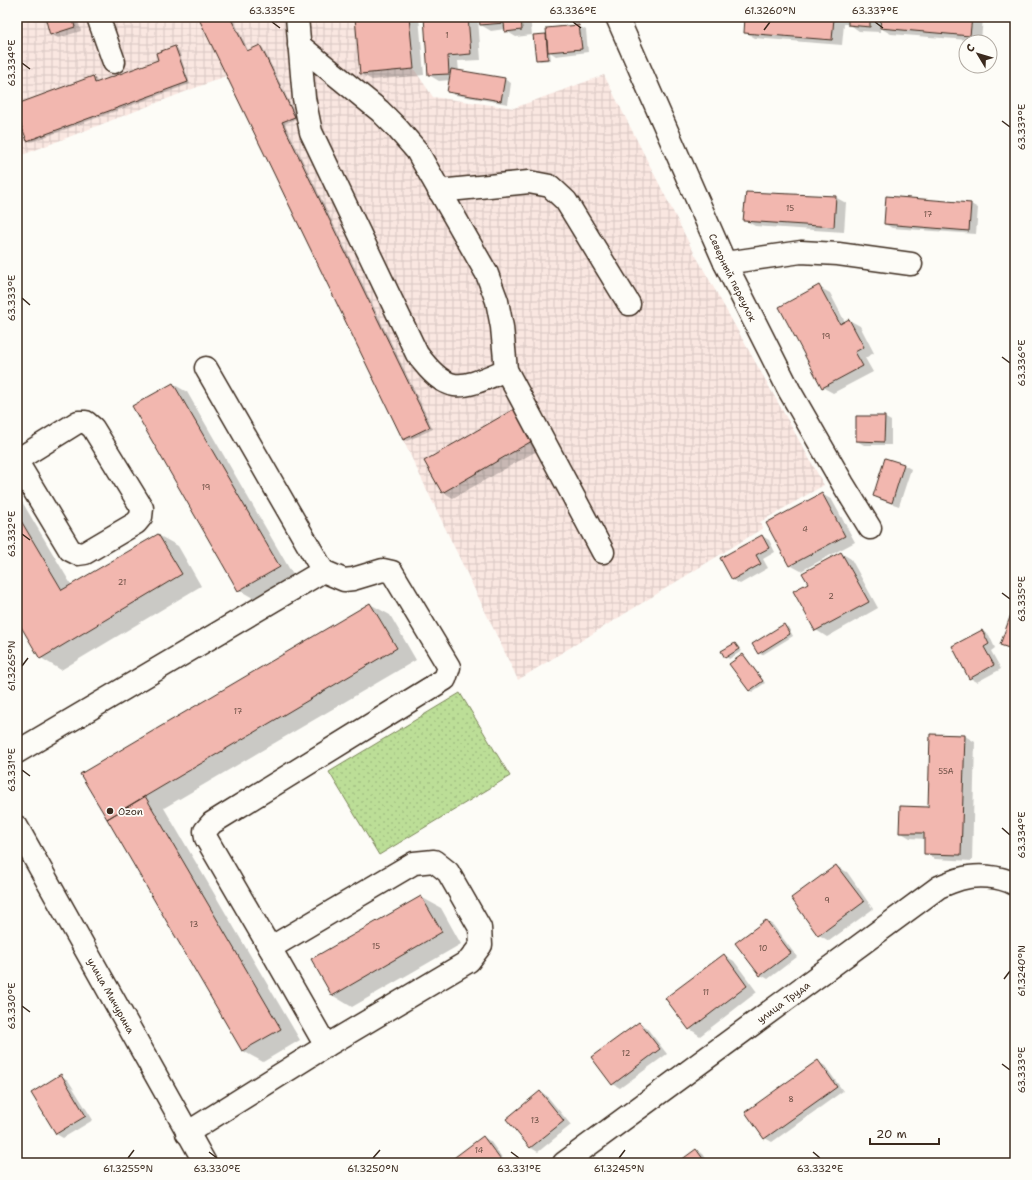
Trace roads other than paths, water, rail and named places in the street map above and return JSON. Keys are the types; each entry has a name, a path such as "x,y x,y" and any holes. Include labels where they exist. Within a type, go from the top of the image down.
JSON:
{"street":[{"path":"98,17 114,62"},
{"path":"297,17 304,98 311,132 417,354 428,369 442,381 457,386 472,385 506,370"},
{"name":"Северный переулок","path":"617,17 725,263 789,390 870,528"},
{"path":"299,45 380,111 398,128 417,151 487,274 497,301 502,327 506,370 603,552"},
{"path":"439,191 529,182 550,186 566,201 629,304"},
{"path":"725,263 801,252 838,254 911,264"},
{"path":"206,368 323,571 344,580 353,579 383,570 392,572 449,667 445,679 218,819 205,831 206,838 326,1046"},
{"path":"78,422 86,422 93,428 142,508 140,517 136,523 86,553 78,554 70,550 17,461 78,422"},
{"path":"17,752 323,571"},
{"name":"улица Мичурина","path":"17,827 187,1132 206,1163"},
{"path":"187,1132 326,1046 469,961 481,945 480,928 448,872 434,861 414,863 270,948"},
{"name":"улица Труда","path":"564,1163 939,887 961,879 989,877 1015,884"}],"place":[{"name":"Ozon","path":"110,811"}]}
